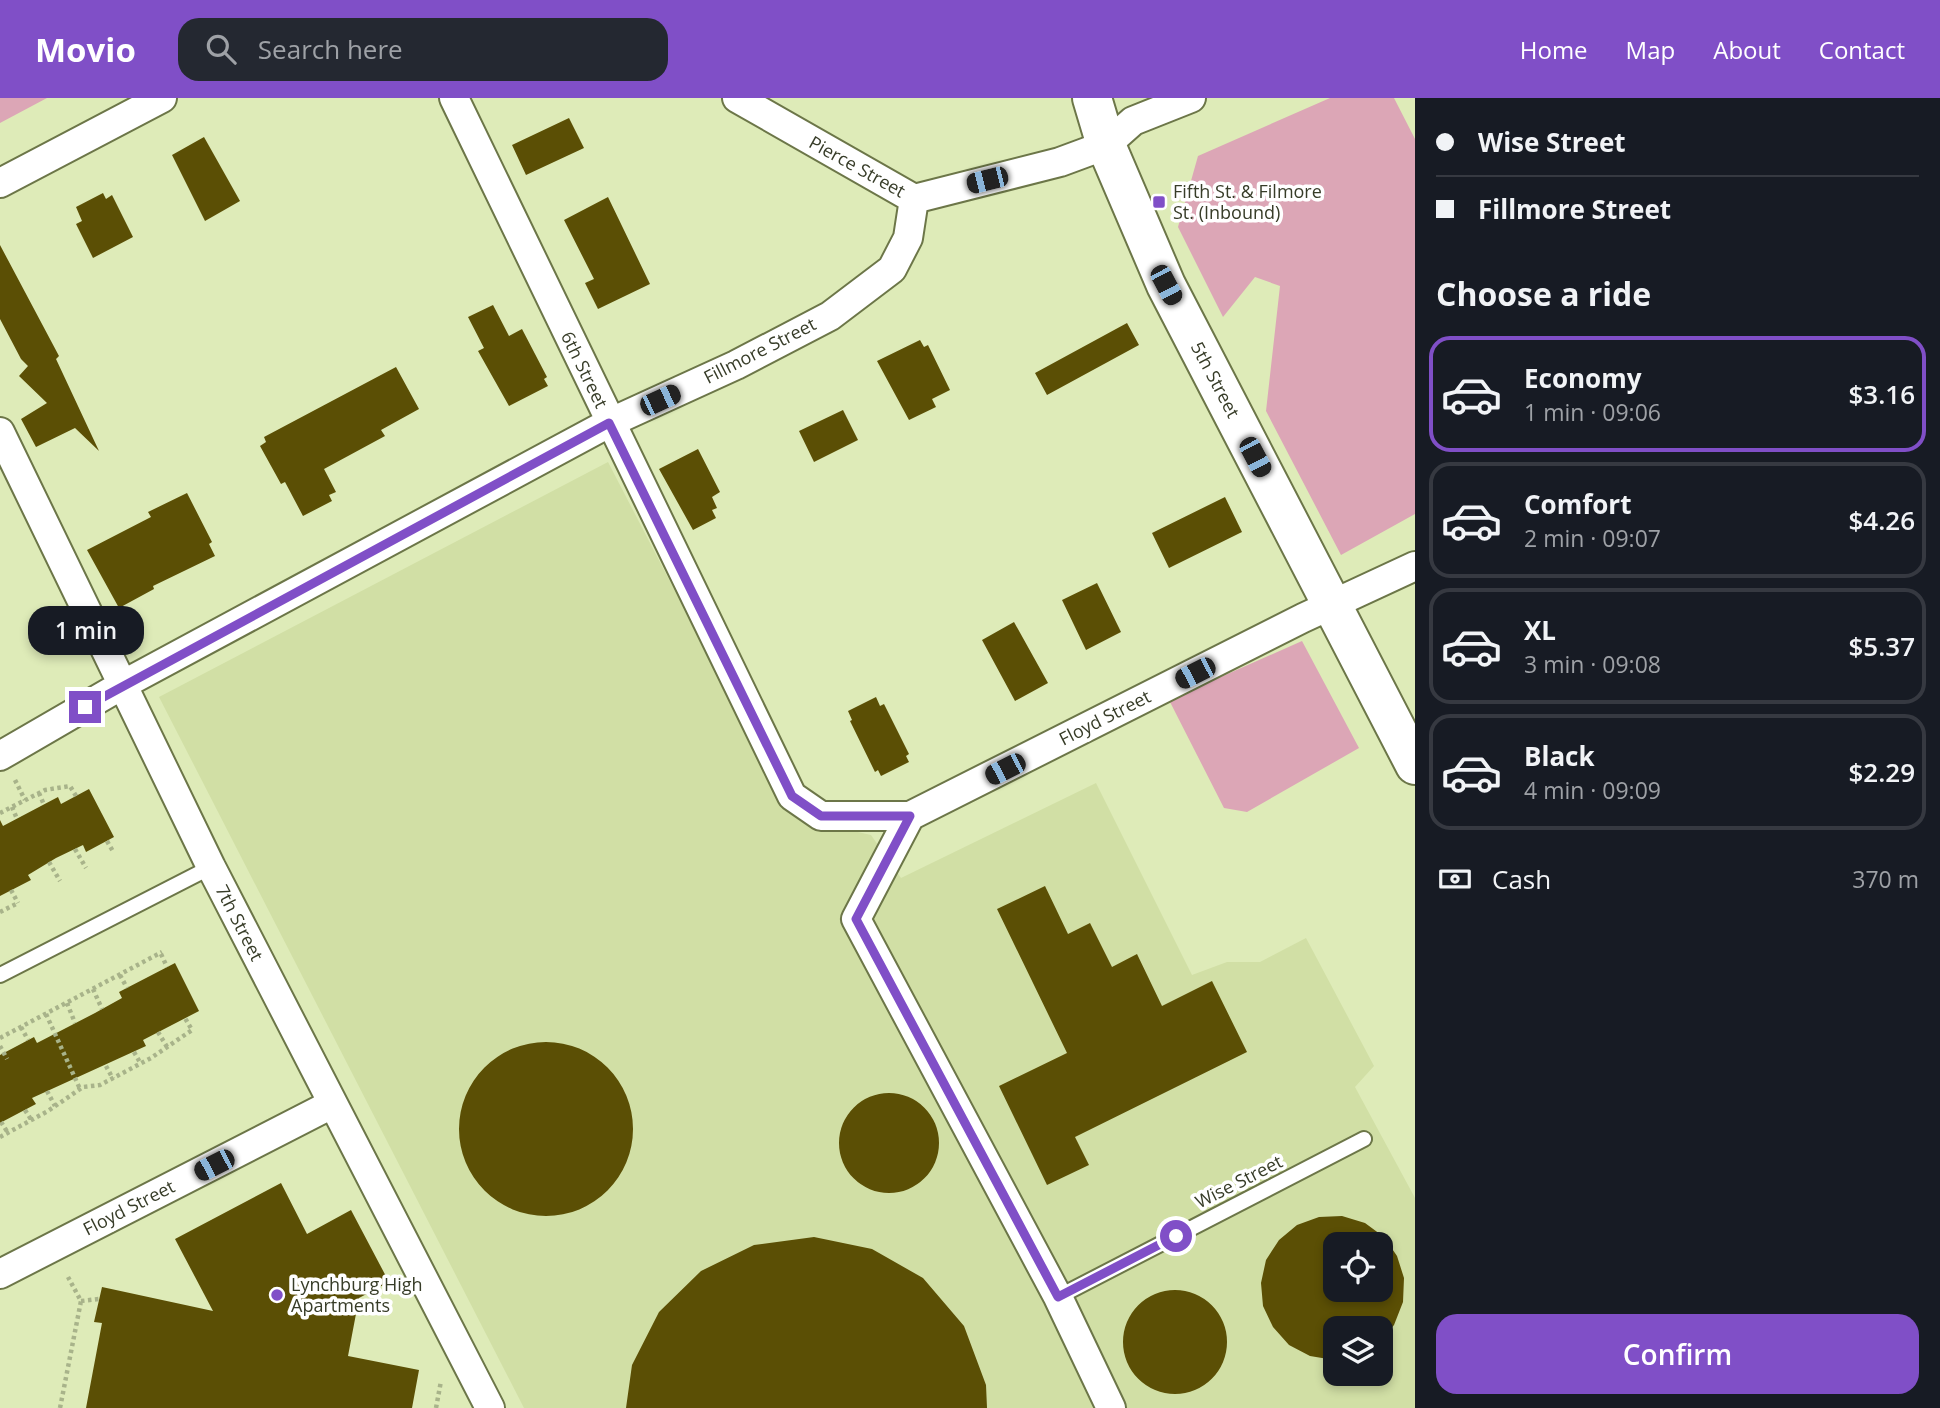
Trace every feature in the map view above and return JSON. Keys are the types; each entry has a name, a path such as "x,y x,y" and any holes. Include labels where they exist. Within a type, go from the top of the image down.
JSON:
{"main road":[{"name":"5th Street","path":"1092,98 1106,145 1166,285 1415,765"}],"street":[{"path":"0,183 162,98"},
{"name":"6th Street","path":"454,98 609,423 792,796 821,816 910,816"},
{"name":"Pierce Street","path":"737,98 914,199 1060,162 1106,145"},
{"path":"1106,145 1133,121 1191,98"},
{"name":"Fillmore Street","path":"0,756 124,684 609,423 736,365 830,316 892,269 908,238 914,199"},
{"name":"7th Street","path":"0,432 211,867 490,1408"},
{"name":"Floyd Street","path":"910,816 1332,604 1415,566"},
{"path":"910,816 856,919 1058,1297 1111,1408"},
{"name":"Floyd Street","path":"0,1274 332,1104"}],"lane":[{"path":"0,975 211,867"},
{"name":"Wise Street","path":"1058,1297 1363,1139"}],"path":[{"path":"16,781 25,800"},
{"path":"0,813 38,793 70,786 76,796"},
{"path":"38,793 44,804"},
{"path":"12,807 17,818"},
{"path":"107,841 114,853"},
{"path":"75,849 86,868"},
{"path":"50,862 60,881"},
{"path":"0,912 17,903 12,890"},
{"path":"0,1038 161,953 167,967"},
{"path":"120,975 127,988"},
{"path":"93,989 103,1009"},
{"path":"66,1003 75,1023"},
{"path":"46,1014 79,1089"},
{"path":"0,1137 32,1121 79,1089 100,1085 141,1064 192,1030 186,1018"},
{"path":"21,1027 28,1040"},
{"path":"158,1032 167,1047"},
{"path":"0,1046 7,1059"},
{"path":"134,1052 141,1064"},
{"path":"106,1066 113,1079"},
{"path":"47,1091 55,1105"},
{"path":"25,1110 32,1121"},
{"path":"1,1122 8,1133"},
{"path":"60,1408 81,1301 68,1276"},
{"path":"81,1301 99,1299"},
{"path":"436,1408 442,1376"}],"shaded area":[{"path":"0,98 47,98 0,123"},
{"path":"1330,98 1394,98 1415,139 1415,514 1341,555 1266,411 1280,286 1255,277 1223,317 1178,227 1198,156"},
{"path":"608,462 788,809 818,830 849,830 871,835 901,878 1096,783 1192,975 1227,962 1260,962 1306,938 1374,1066 1355,1087 1415,1198 1415,1408 524,1408 159,697"},
{"path":"1302,641 1359,748 1247,812 1224,808 1169,700"}],"building":[{"path":"569,118 584,148 526,175 512,145"},
{"path":"204,137 240,201 205,221 172,155"},
{"path":"103,193 106,199 112,195 133,237 93,258 76,224 82,221 76,207"},
{"path":"608,197 650,284 598,309 585,283 594,279 564,220"},
{"path":"0,245 59,356 56,359 99,451 75,428 36,447 21,419 47,403 19,376 28,366 21,359 0,319"},
{"path":"493,305 509,336 522,329 547,377 544,379 548,386 509,406 478,351 484,348 468,317"},
{"path":"1127,323 1139,345 1047,395 1035,373"},
{"path":"920,340 924,347 928,345 950,390 932,399 936,407 909,420 877,361"},
{"path":"396,367 419,409 381,430 385,436 324,469 336,492 329,495 332,501 303,516 285,482 281,484 260,446 266,442 264,437"},
{"path":"843,410 858,440 814,462 799,431"},
{"path":"698,449 720,492 712,497 717,508 712,510 716,518 693,530 659,469"},
{"path":"187,493 212,542 209,544 215,556 153,586 154,589 119,608 87,550 151,517 148,512"},
{"path":"1225,497 1242,532 1169,568 1152,533"},
{"path":"1097,583 1121,632 1086,650 1062,600"},
{"path":"1014,622 1048,683 1015,701 982,640"},
{"path":"876,697 880,706 884,704 909,754 906,756 909,762 881,776 878,770 875,772 850,721 852,720 848,711"},
{"path":"89,789 114,837 86,852 83,845 56,858 28,875 31,880 0,896 0,820 3,826 58,797 61,804"},
{"path":"1045,886 1068,934 1090,923 1112,967 1137,954 1162,1006 1212,981 1247,1052 1075,1137 1089,1165 1047,1185 999,1086 1067,1053 997,909"},
{"path":"175,963 199,1011 143,1040 146,1046 32,1098 36,1104 0,1123 0,1055 34,1037 37,1043 95,1013 122,998 119,992"},
{"path":"546,1042 579,1048 608,1067 627,1096 633,1129 627,1162 608,1191 579,1210 546,1216 513,1210 484,1191 465,1162 459,1129 465,1096 484,1067 513,1048"},
{"path":"889,1093 917,1101 931,1115 939,1143 931,1171 917,1185 889,1193 861,1185 847,1171 839,1143 847,1115 861,1101"},
{"name":"Lynchburg High Apartments","path":"281,1183 307,1234 351,1210 389,1282 359,1298 348,1356 419,1370 412,1408 86,1408 102,1323 94,1322 102,1287 213,1311 175,1239"},
{"path":"1342,1216 1365,1223 1377,1232 1323,1232 1323,1302 1393,1302 1393,1250 1404,1278 1403,1302 1393,1326 1393,1316 1323,1316 1323,1358 1310,1356 1289,1345 1273,1327 1263,1306 1261,1283 1266,1260 1279,1240 1297,1225 1319,1217"},
{"path":"814,1237 872,1249 923,1278 964,1326 986,1385 987,1408 626,1408 632,1365 659,1312 701,1271 754,1245"},
{"path":"1175,1290 1195,1294 1212,1305 1223,1322 1227,1342 1223,1362 1212,1379 1195,1390 1175,1394 1155,1390 1138,1379 1127,1362 1123,1342 1127,1322 1138,1305 1155,1294"}],"place":[{"name":"Fifth St. & Filmore St. (Inbound)","path":"1159,202"},
{"name":"Lynchburg High Apartments","path":"277,1295"}],"route":[{"path":"85,707 609,423 792,796 821,816 910,816 856,919 1058,1297 1176,1236"}]}
